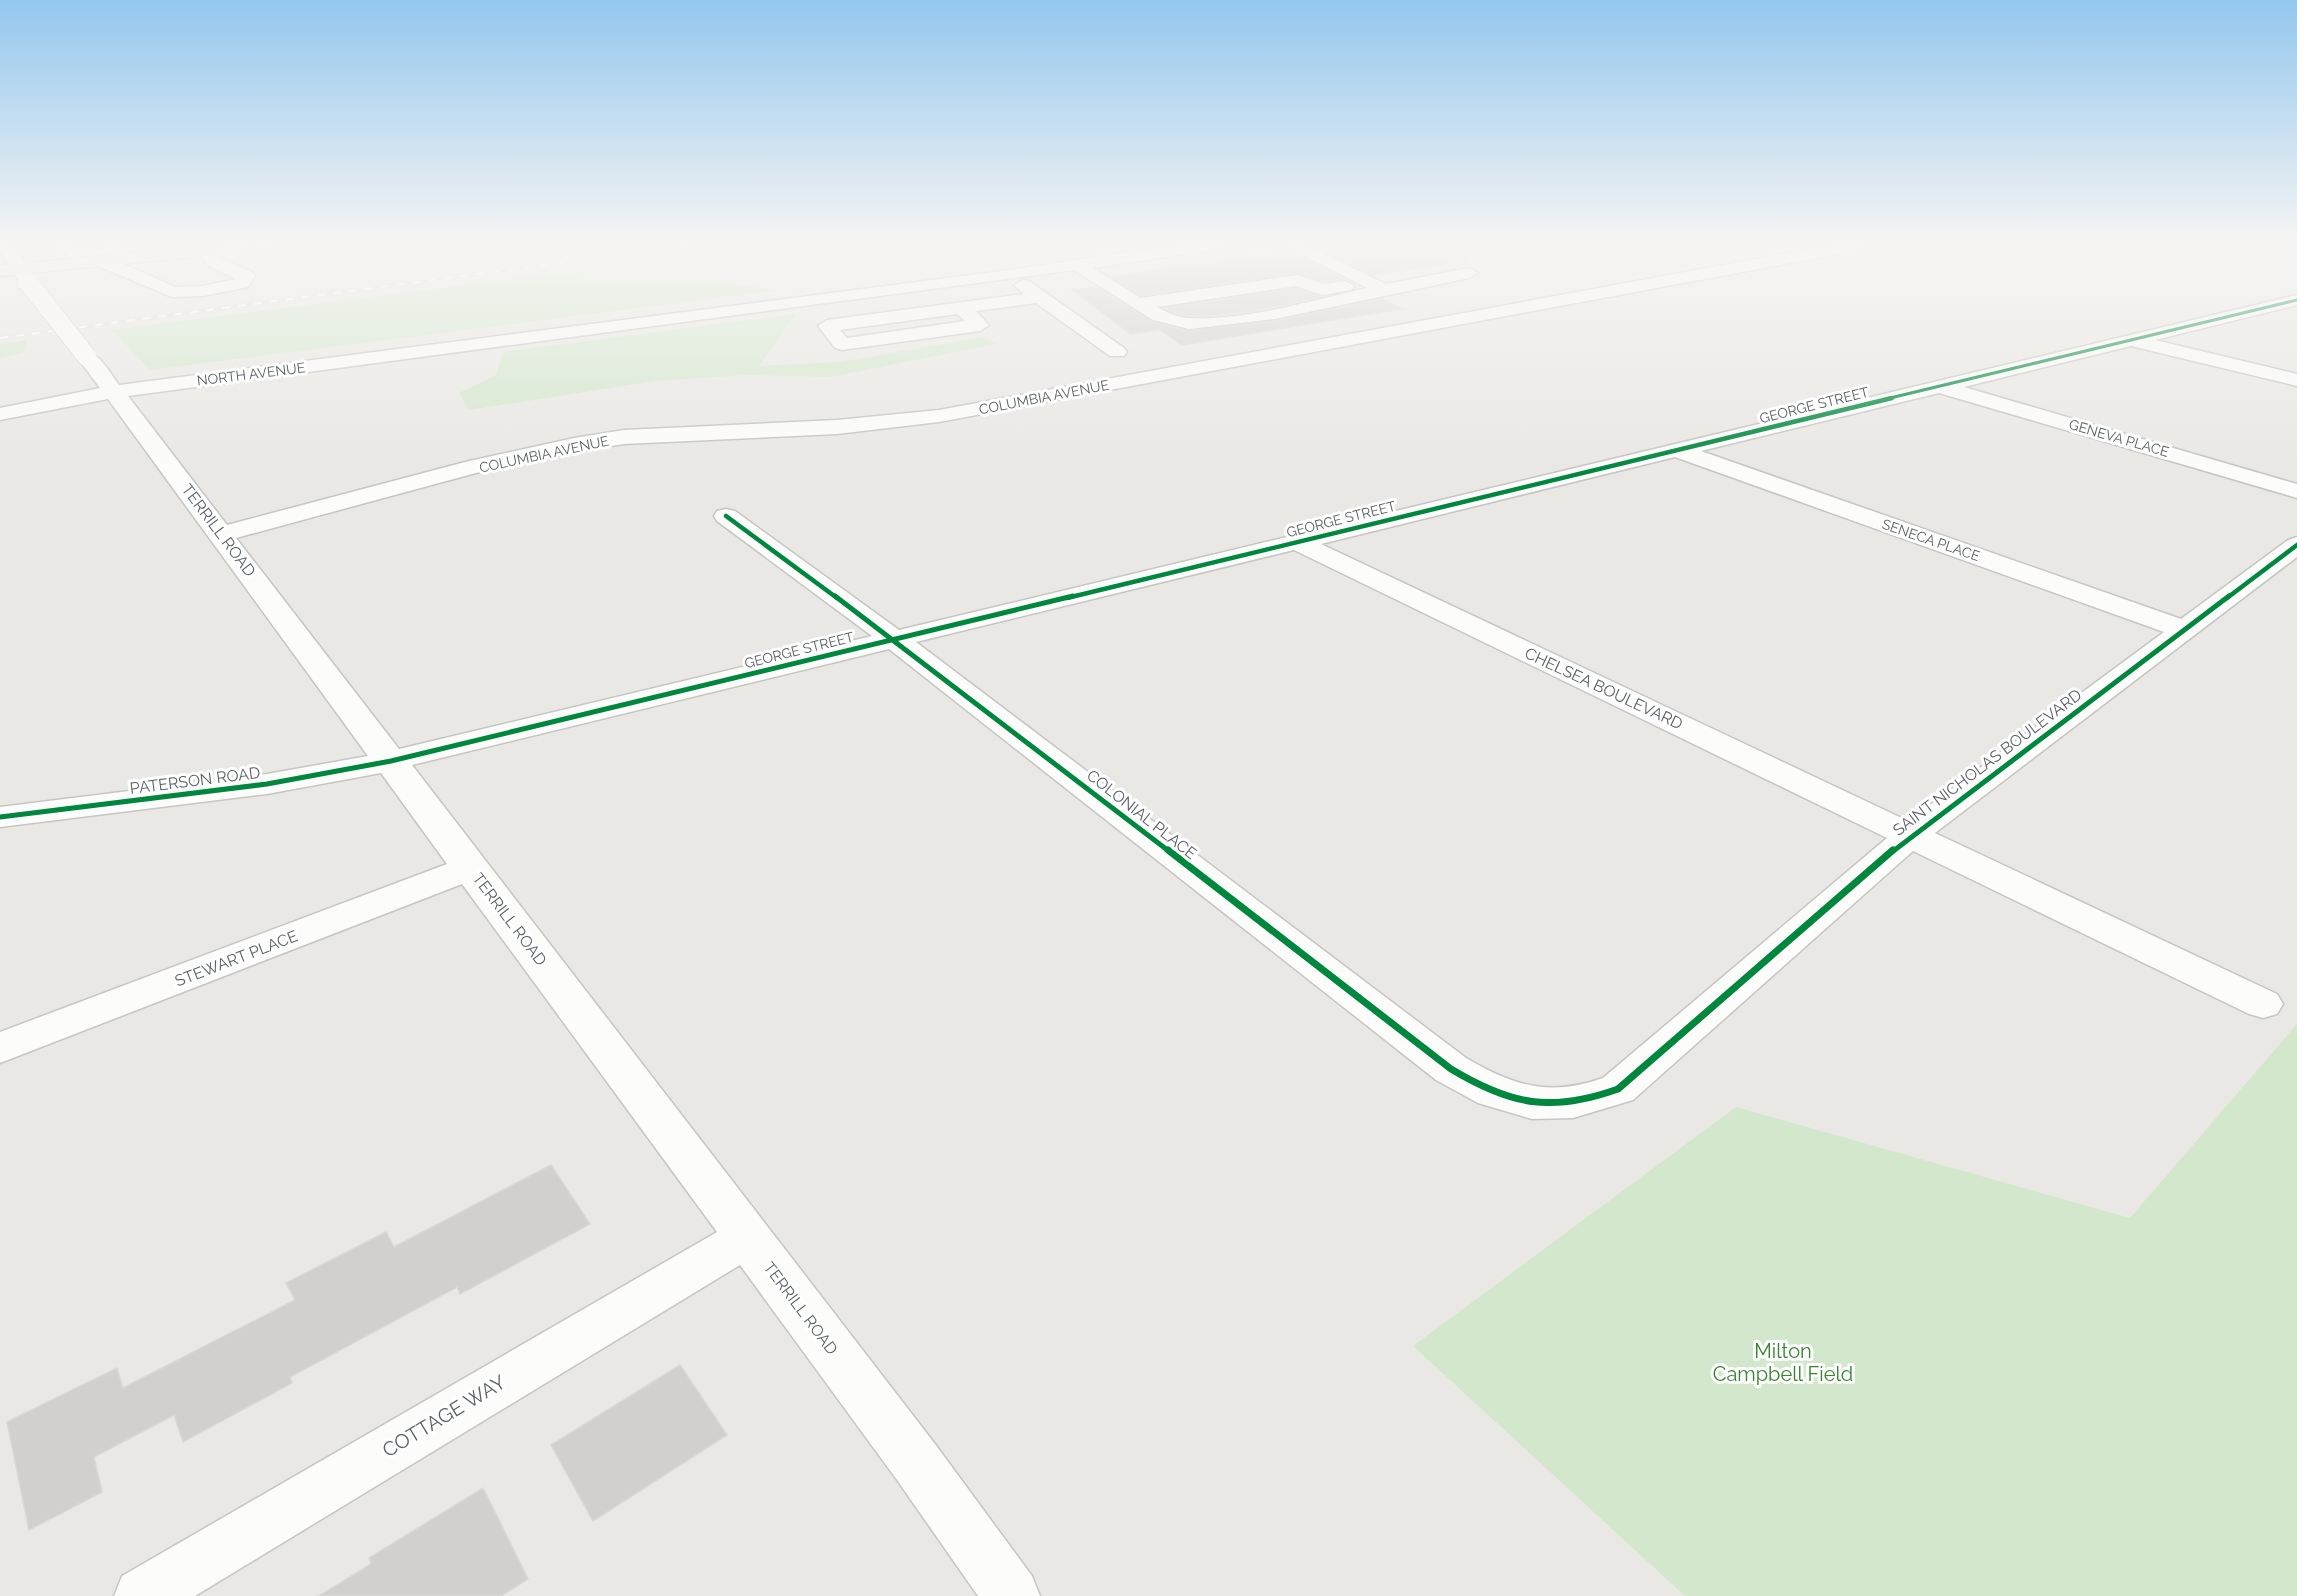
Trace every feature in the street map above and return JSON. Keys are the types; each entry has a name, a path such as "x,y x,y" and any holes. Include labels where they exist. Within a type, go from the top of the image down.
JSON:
{"street":[{"name":"TERRILL ROAD","path":"53,318 98,370 472,867 916,1462 1012,1596"},
{"name":"NORTH AVENUE","path":"0,414 114,392 676,318"},
{"path":"887,318 827,326 842,344 980,325 973,318"},
{"path":"1070,318 1117,352"},
{"path":"1167,318 1172,321 1205,323 1226,318"},
{"name":"COLUMBIA AVENUE","path":"222,534 518,457 585,443 624,437 890,424 1464,318"},
{"name":"GEORGE STREET","path":"392,761 2220,318"},
{"path":"2130,340 2297,380"},
{"name":"GENEVA PLACE","path":"1940,386 2297,490"},
{"name":"SENECA PLACE","path":"1677,450 2185,630"},
{"name":"COLONIAL PLACE","path":"726,516 894,639 1450,1069 1480,1088 1516,1101 1554,1105"},
{"name":"CHELSEA BOULEVARD","path":"1297,542 2263,1004"},
{"name":"SAINT NICHOLAS BOULEVARD","path":"1554,1105 1589,1101 1618,1089 1911,835 2297,545"},
{"name":"PATERSON ROAD","path":"0,817 267,784 392,761"},
{"name":"STEWART PLACE","path":"0,1048 472,867"},
{"name":"COTTAGE WAY","path":"142,1596 748,1237"}],"green space":[{"path":"202,318 555,318 150,370 112,330"},
{"path":"761,318 793,318 759,366 840,362 983,337 997,344 830,377 747,375 655,381 469,410 459,393 496,375 503,352"},
{"path":"27,340 23,353 0,358 0,344"},
{"name":"Milton Campbell Field","path":"2297,1024 2297,1596 1685,1596 1413,1346 1736,1107 2130,1218"}],"building":[{"path":"1110,318 1146,318 1188,331 1287,318 1344,318 1182,345 1160,330 1130,334"},
{"path":"551,1165 590,1224 460,1294 457,1287 290,1377 292,1383 183,1442 174,1415 94,1457 102,1492 29,1530 7,1422 117,1368 123,1388 295,1300 286,1283 386,1232 394,1247"},
{"path":"680,1365 727,1435 593,1521 551,1445"},
{"path":"483,1488 528,1579 501,1596 319,1596 371,1564 369,1558"}],"railway":[{"path":"0,338 146,318"}],"cycle path":[{"path":"0,817 267,784 391,761 2221,318"},
{"path":"726,516 894,639 1451,1069 1492,1092 1512,1099 1552,1104 1573,1102 1618,1089 1911,835 2297,545"}]}
